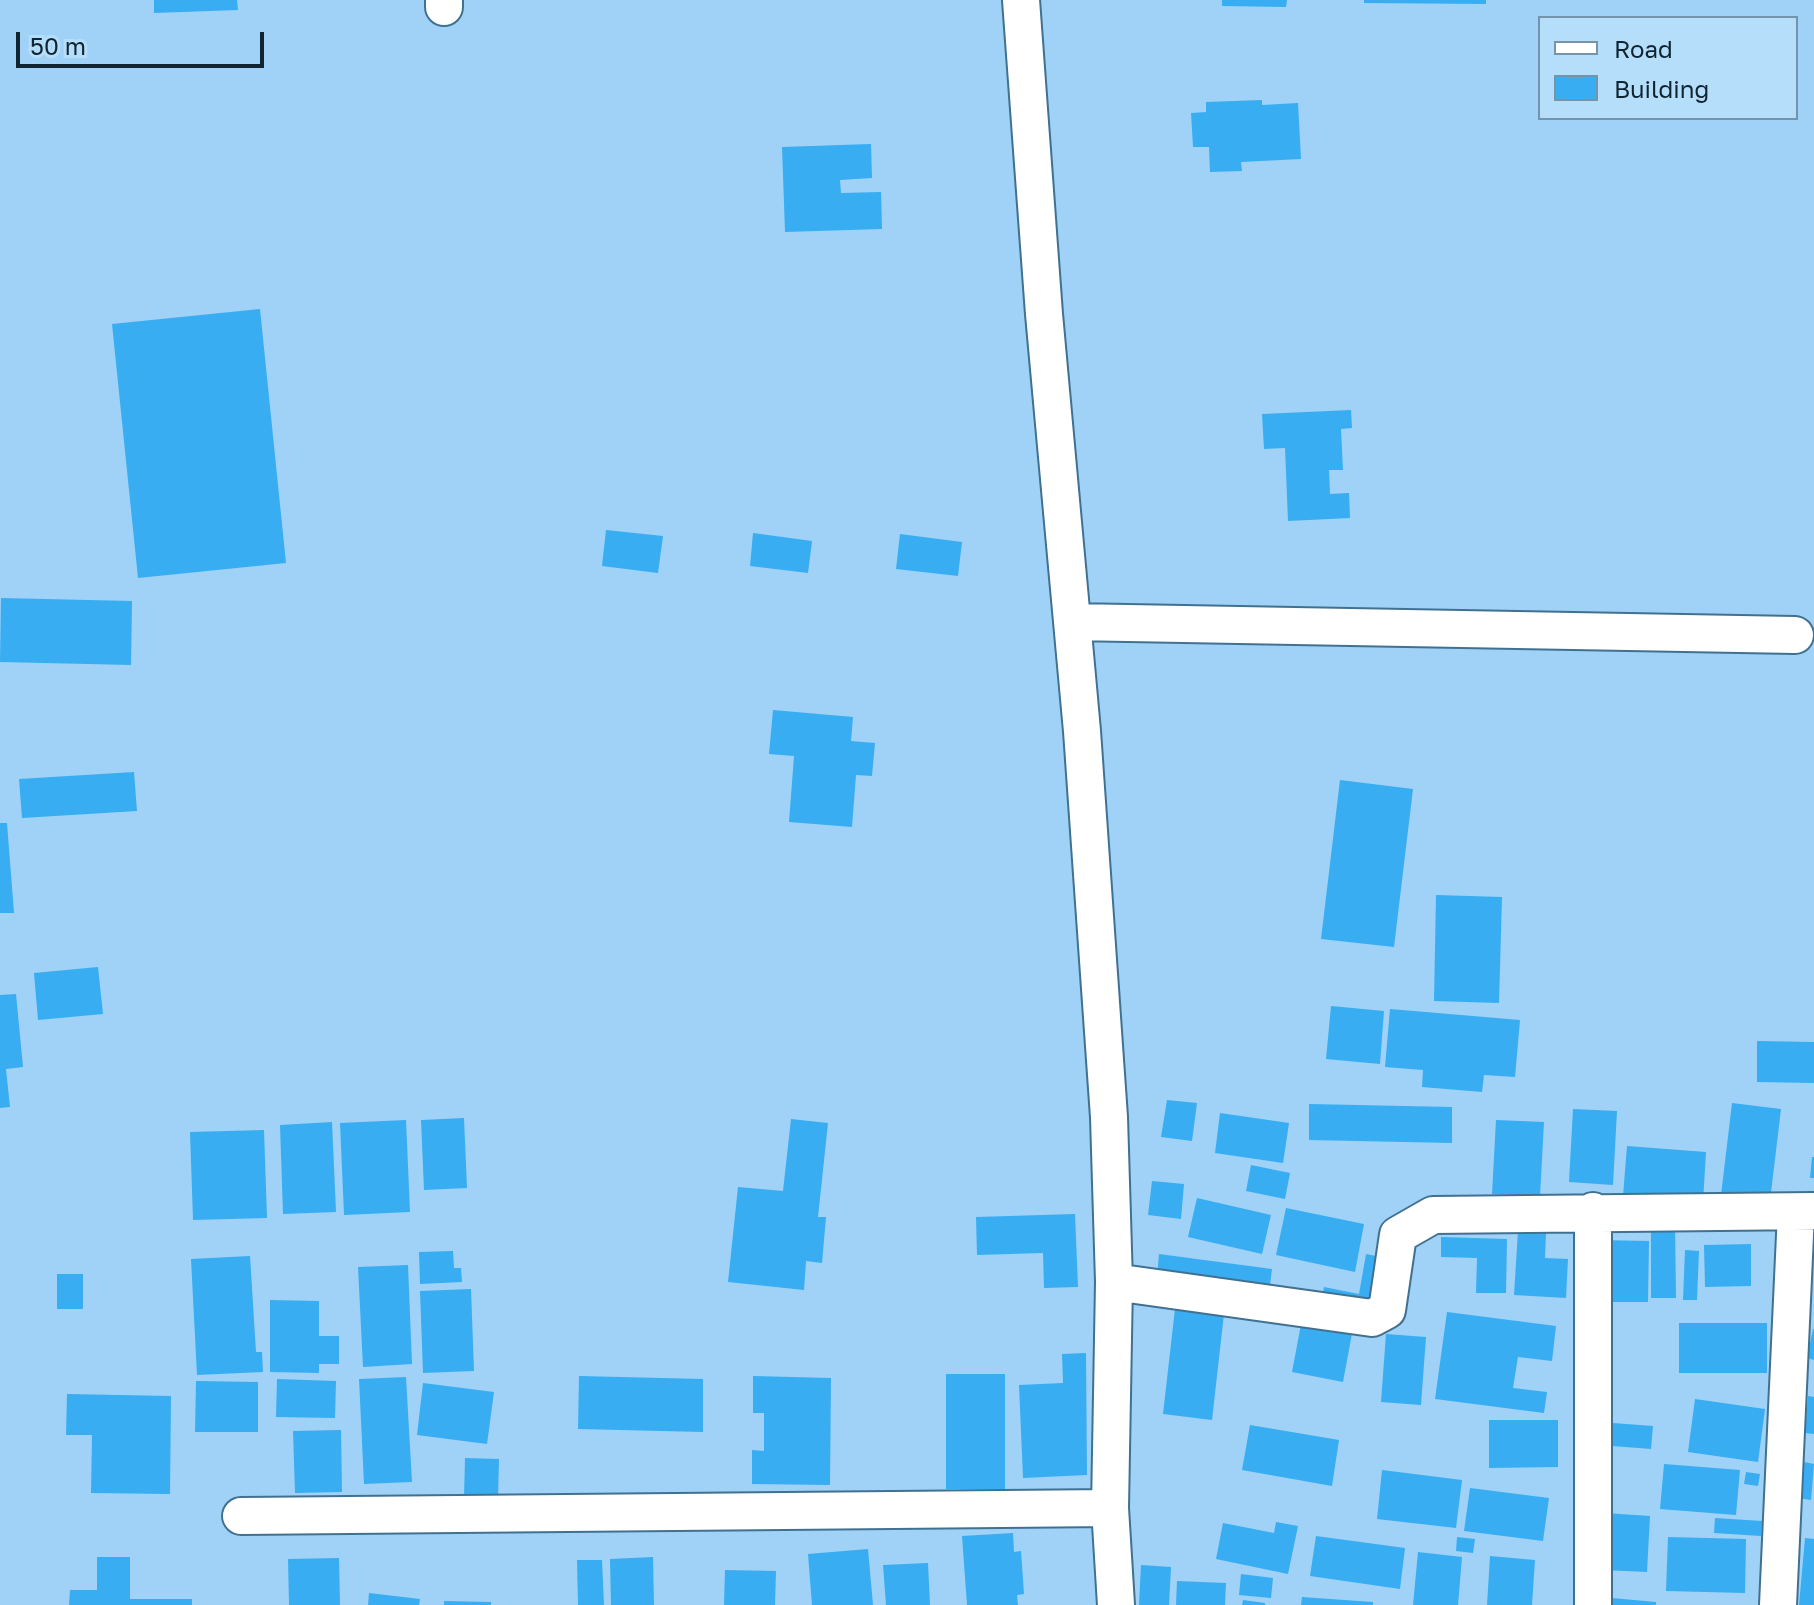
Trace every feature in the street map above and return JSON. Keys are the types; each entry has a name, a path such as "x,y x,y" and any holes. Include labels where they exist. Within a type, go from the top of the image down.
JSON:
{"street":[{"path":"1021,0 1109,1117 1114,1282 1110,1508 1116,1605"},
{"path":"1072,622 1795,635"},
{"path":"1114,1282 1372,1318 1387,1310 1398,1235 1433,1215 1593,1211 1805,1212 1778,1605"},
{"path":"1593,1211 1593,1605"},
{"path":"241,1516 1110,1508"}],"building":[{"path":"154,0 237,0 238,10 154,13"},
{"path":"1222,0 1287,0 1286,7 1222,6"},
{"path":"1364,0 1486,0 1486,4 1364,3"},
{"path":"1262,100 1262,105 1298,103 1301,159 1241,162 1242,171 1210,172 1209,147 1193,147 1191,113 1206,112 1206,102"},
{"path":"871,144 872,178 840,180 841,193 881,192 882,229 785,232 782,147"},
{"path":"260,309 286,563 138,578 112,324"},
{"path":"1351,410 1352,428 1341,429 1343,470 1329,470 1330,494 1349,493 1350,518 1288,521 1285,448 1264,449 1262,414"},
{"path":"606,530 663,536 658,573 602,566"},
{"path":"753,533 812,541 808,573 750,566"},
{"path":"900,534 962,542 958,576 896,569"},
{"path":"1,598 132,601 131,665 0,662"},
{"path":"773,710 853,717 851,741 875,743 872,776 856,775 852,827 789,822 794,756 769,754"},
{"path":"134,772 137,811 22,818 19,779"},
{"path":"1340,780 1413,789 1394,947 1321,939"},
{"path":"0,823 7,823 14,913 0,913"},
{"path":"1436,895 1502,897 1499,1003 1434,1001"},
{"path":"98,967 103,1014 38,1020 34,973"},
{"path":"16,994 23,1067 6,1069 10,1107 0,1108 0,995"},
{"path":"1331,1006 1384,1011 1380,1064 1326,1059"},
{"path":"1390,1009 1520,1020 1515,1077 1484,1075 1482,1092 1422,1087 1423,1070 1385,1067"},
{"path":"1757,1041 1814,1042 1814,1083 1757,1082"},
{"path":"1167,1100 1197,1103 1192,1141 1161,1137"},
{"path":"1732,1103 1781,1109 1770,1201 1721,1195"},
{"path":"1309,1104 1452,1107 1452,1143 1309,1140"},
{"path":"1573,1109 1617,1111 1613,1185 1569,1182"},
{"path":"1220,1113 1289,1123 1283,1163 1215,1153"},
{"path":"464,1118 467,1188 424,1190 421,1120"},
{"path":"791,1119 828,1123 818,1217 826,1217 822,1263 806,1261 804,1290 728,1282 738,1187 783,1191"},
{"path":"406,1120 410,1212 344,1215 340,1123"},
{"path":"1496,1120 1544,1122 1540,1196 1492,1194"},
{"path":"332,1122 336,1212 283,1214 280,1125"},
{"path":"264,1130 267,1218 193,1220 190,1132"},
{"path":"1627,1146 1706,1152 1703,1202 1623,1196"},
{"path":"1812,1157 1814,1178 1810,1178"},
{"path":"1251,1165 1290,1173 1285,1199 1246,1191"},
{"path":"1152,1181 1184,1184 1181,1219 1148,1215"},
{"path":"1197,1198 1271,1215 1262,1254 1188,1237"},
{"path":"1286,1208 1364,1224 1355,1272 1276,1255"},
{"path":"1075,1214 1078,1287 1044,1288 1043,1253 977,1255 976,1217"},
{"path":"1651,1224 1675,1224 1676,1298 1651,1298"},
{"path":"1518,1231 1546,1233 1545,1258 1568,1259 1566,1298 1514,1295"},
{"path":"1441,1237 1507,1239 1506,1293 1476,1293 1477,1258 1441,1257"},
{"path":"1597,1240 1649,1241 1648,1302 1596,1302"},
{"path":"1751,1244 1751,1286 1705,1287 1704,1245"},
{"path":"1685,1250 1699,1251 1697,1300 1683,1300"},
{"path":"453,1251 454,1268 461,1268 462,1282 420,1284 419,1252"},
{"path":"1159,1254 1272,1269 1269,1293 1157,1279"},
{"path":"1366,1254 1391,1259 1380,1315 1321,1304 1324,1287 1359,1294"},
{"path":"250,1256 256,1352 262,1352 263,1372 197,1375 191,1259"},
{"path":"408,1265 412,1364 363,1367 358,1267"},
{"path":"57,1274 83,1274 83,1309 57,1309"},
{"path":"471,1289 474,1371 423,1373 420,1291"},
{"path":"270,1300 319,1301 319,1336 339,1336 339,1364 319,1364 319,1373 270,1372"},
{"path":"1176,1300 1225,1305 1212,1420 1163,1414"},
{"path":"1447,1312 1556,1326 1552,1361 1518,1357 1513,1388 1547,1392 1544,1413 1435,1399"},
{"path":"1302,1319 1353,1328 1343,1382 1292,1372"},
{"path":"1679,1323 1767,1323 1767,1373 1679,1373"},
{"path":"1814,1329 1814,1360 1807,1358"},
{"path":"1386,1334 1426,1337 1421,1405 1381,1402"},
{"path":"1086,1353 1087,1475 1023,1478 1019,1385 1063,1383 1062,1354"},
{"path":"946,1374 1005,1374 1005,1489 946,1489"},
{"path":"579,1376 703,1379 703,1432 578,1429"},
{"path":"753,1376 831,1378 830,1485 752,1484 752,1450 764,1451 764,1413 753,1413"},
{"path":"406,1377 412,1482 364,1484 359,1379"},
{"path":"277,1379 336,1381 335,1418 276,1417"},
{"path":"196,1381 258,1382 258,1432 195,1432"},
{"path":"423,1383 494,1392 487,1444 417,1435"},
{"path":"67,1394 171,1396 170,1494 91,1493 92,1435 66,1435"},
{"path":"1808,1396 1814,1397 1814,1434 1805,1433"},
{"path":"1695,1399 1765,1409 1758,1462 1688,1452"},
{"path":"1489,1420 1558,1420 1558,1467 1489,1468"},
{"path":"1613,1423 1653,1426 1651,1449 1612,1446"},
{"path":"1250,1425 1339,1440 1332,1486 1242,1470"},
{"path":"341,1430 342,1492 295,1493 293,1431"},
{"path":"465,1458 499,1459 498,1498 464,1497"},
{"path":"1795,1460 1814,1464 1811,1500 1790,1497"},
{"path":"1664,1464 1740,1470 1736,1515 1660,1509"},
{"path":"1382,1470 1462,1480 1456,1528 1377,1519"},
{"path":"1746,1472 1760,1474 1758,1486 1744,1484"},
{"path":"1470,1488 1549,1498 1543,1541 1464,1531"},
{"path":"1605,1513 1650,1516 1647,1572 1602,1570"},
{"path":"1715,1518 1762,1521 1761,1536 1714,1533"},
{"path":"1276,1522 1298,1526 1288,1574 1216,1559 1223,1523 1274,1533"},
{"path":"1013,1533 1014,1552 1021,1551 1024,1594 1017,1595 1018,1605 967,1605 962,1536"},
{"path":"1316,1536 1405,1548 1400,1589 1310,1576"},
{"path":"1457,1537 1475,1539 1473,1553 1456,1551"},
{"path":"1668,1537 1746,1539 1745,1593 1666,1591"},
{"path":"1805,1538 1814,1539 1814,1605 1799,1605"},
{"path":"868,1549 873,1605 812,1605 808,1554"},
{"path":"1418,1552 1462,1557 1458,1605 1413,1605"},
{"path":"1490,1556 1535,1560 1532,1605 1487,1605"},
{"path":"97,1557 130,1557 130,1599 192,1599 192,1605 69,1605 70,1590 97,1590"},
{"path":"653,1557 654,1605 611,1605 610,1559"},
{"path":"339,1558 340,1605 289,1605 288,1559"},
{"path":"577,1560 602,1560 604,1605 578,1605"},
{"path":"928,1563 930,1605 886,1605 883,1565"},
{"path":"1141,1565 1171,1567 1169,1605 1139,1605"},
{"path":"725,1570 776,1571 775,1605 724,1605"},
{"path":"1241,1574 1273,1578 1271,1598 1239,1595"},
{"path":"1177,1581 1226,1583 1225,1605 1176,1605"},
{"path":"369,1593 420,1599 419,1605 368,1605"},
{"path":"1302,1597 1373,1602 1373,1605 1301,1605"},
{"path":"1612,1598 1656,1602 1656,1605 1611,1605"},
{"path":"1243,1600 1265,1603 1265,1605 1242,1605"},
{"path":"444,1601 491,1602 491,1605 444,1605"}]}
